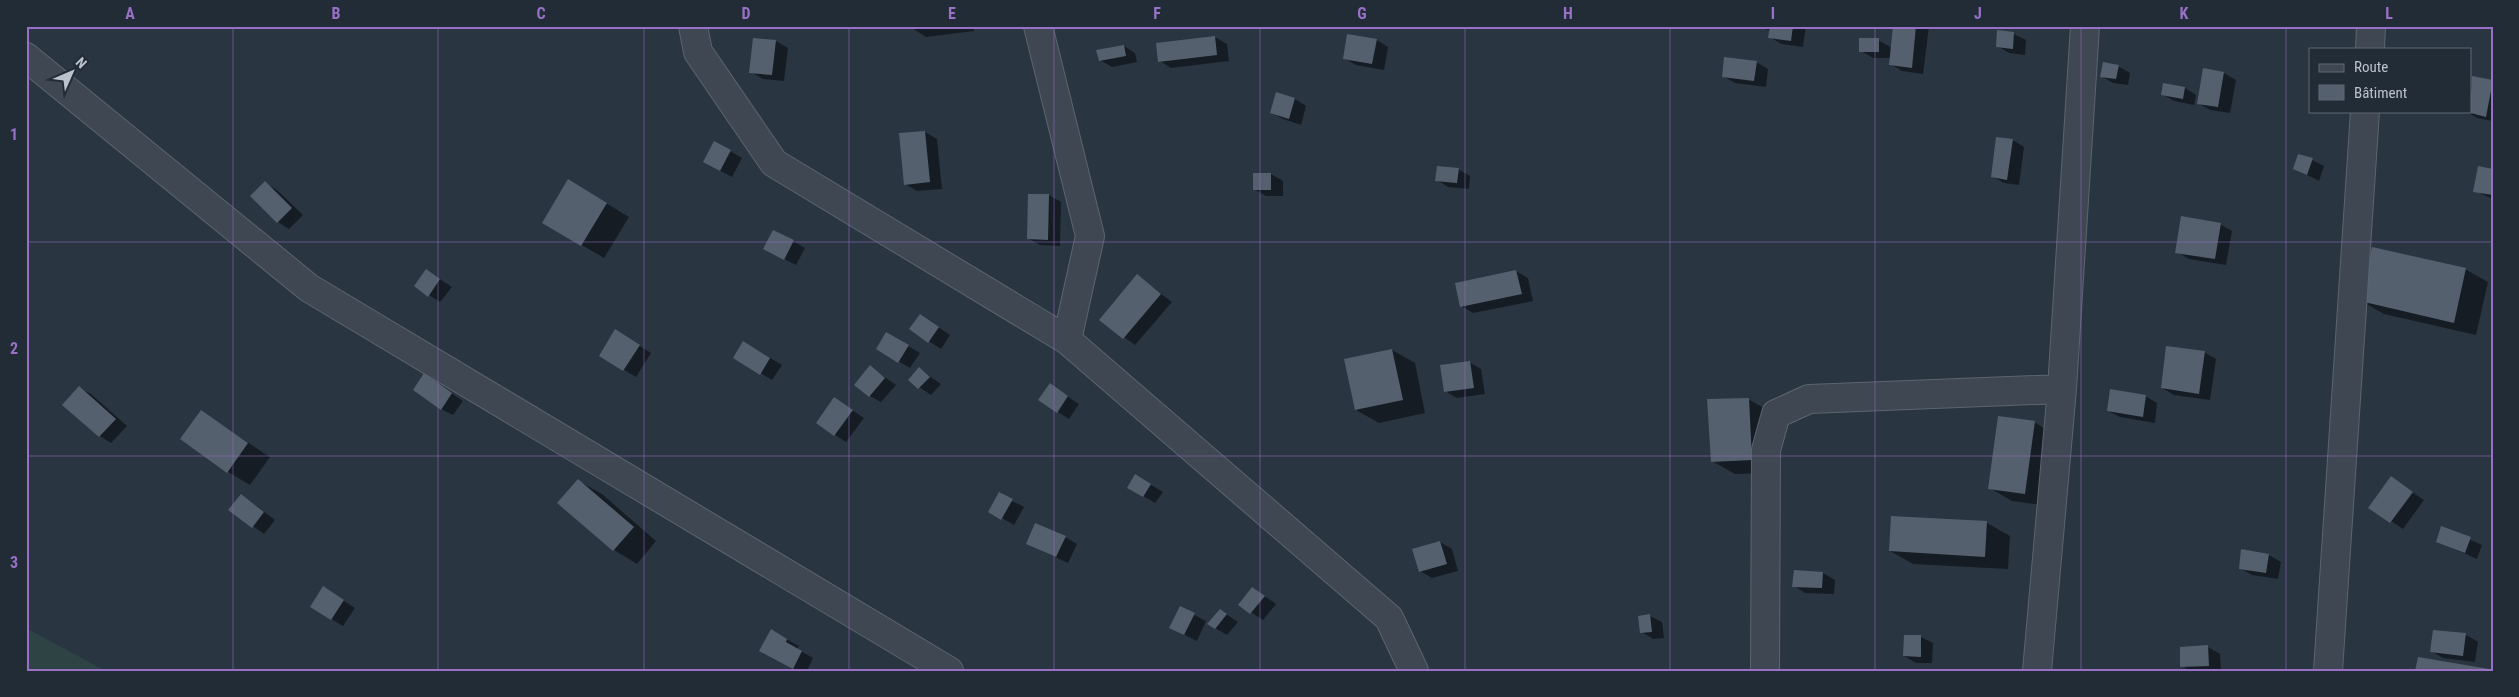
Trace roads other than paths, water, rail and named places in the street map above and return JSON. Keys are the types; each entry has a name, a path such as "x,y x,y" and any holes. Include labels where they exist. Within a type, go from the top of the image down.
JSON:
{"street":[{"path":"693,26 698,52 774,163 1067,340 1389,618 1414,671"},
{"path":"1038,26 1090,236 1067,340"},
{"path":"2037,671 2062,389 2084,26"},
{"path":"2370,48 2371,26"},
{"path":"26,57 309,288 949,671"},
{"path":"2328,671 2365,112"},
{"path":"1765,671 1766,450 1776,414 1809,399 2062,389"}]}
